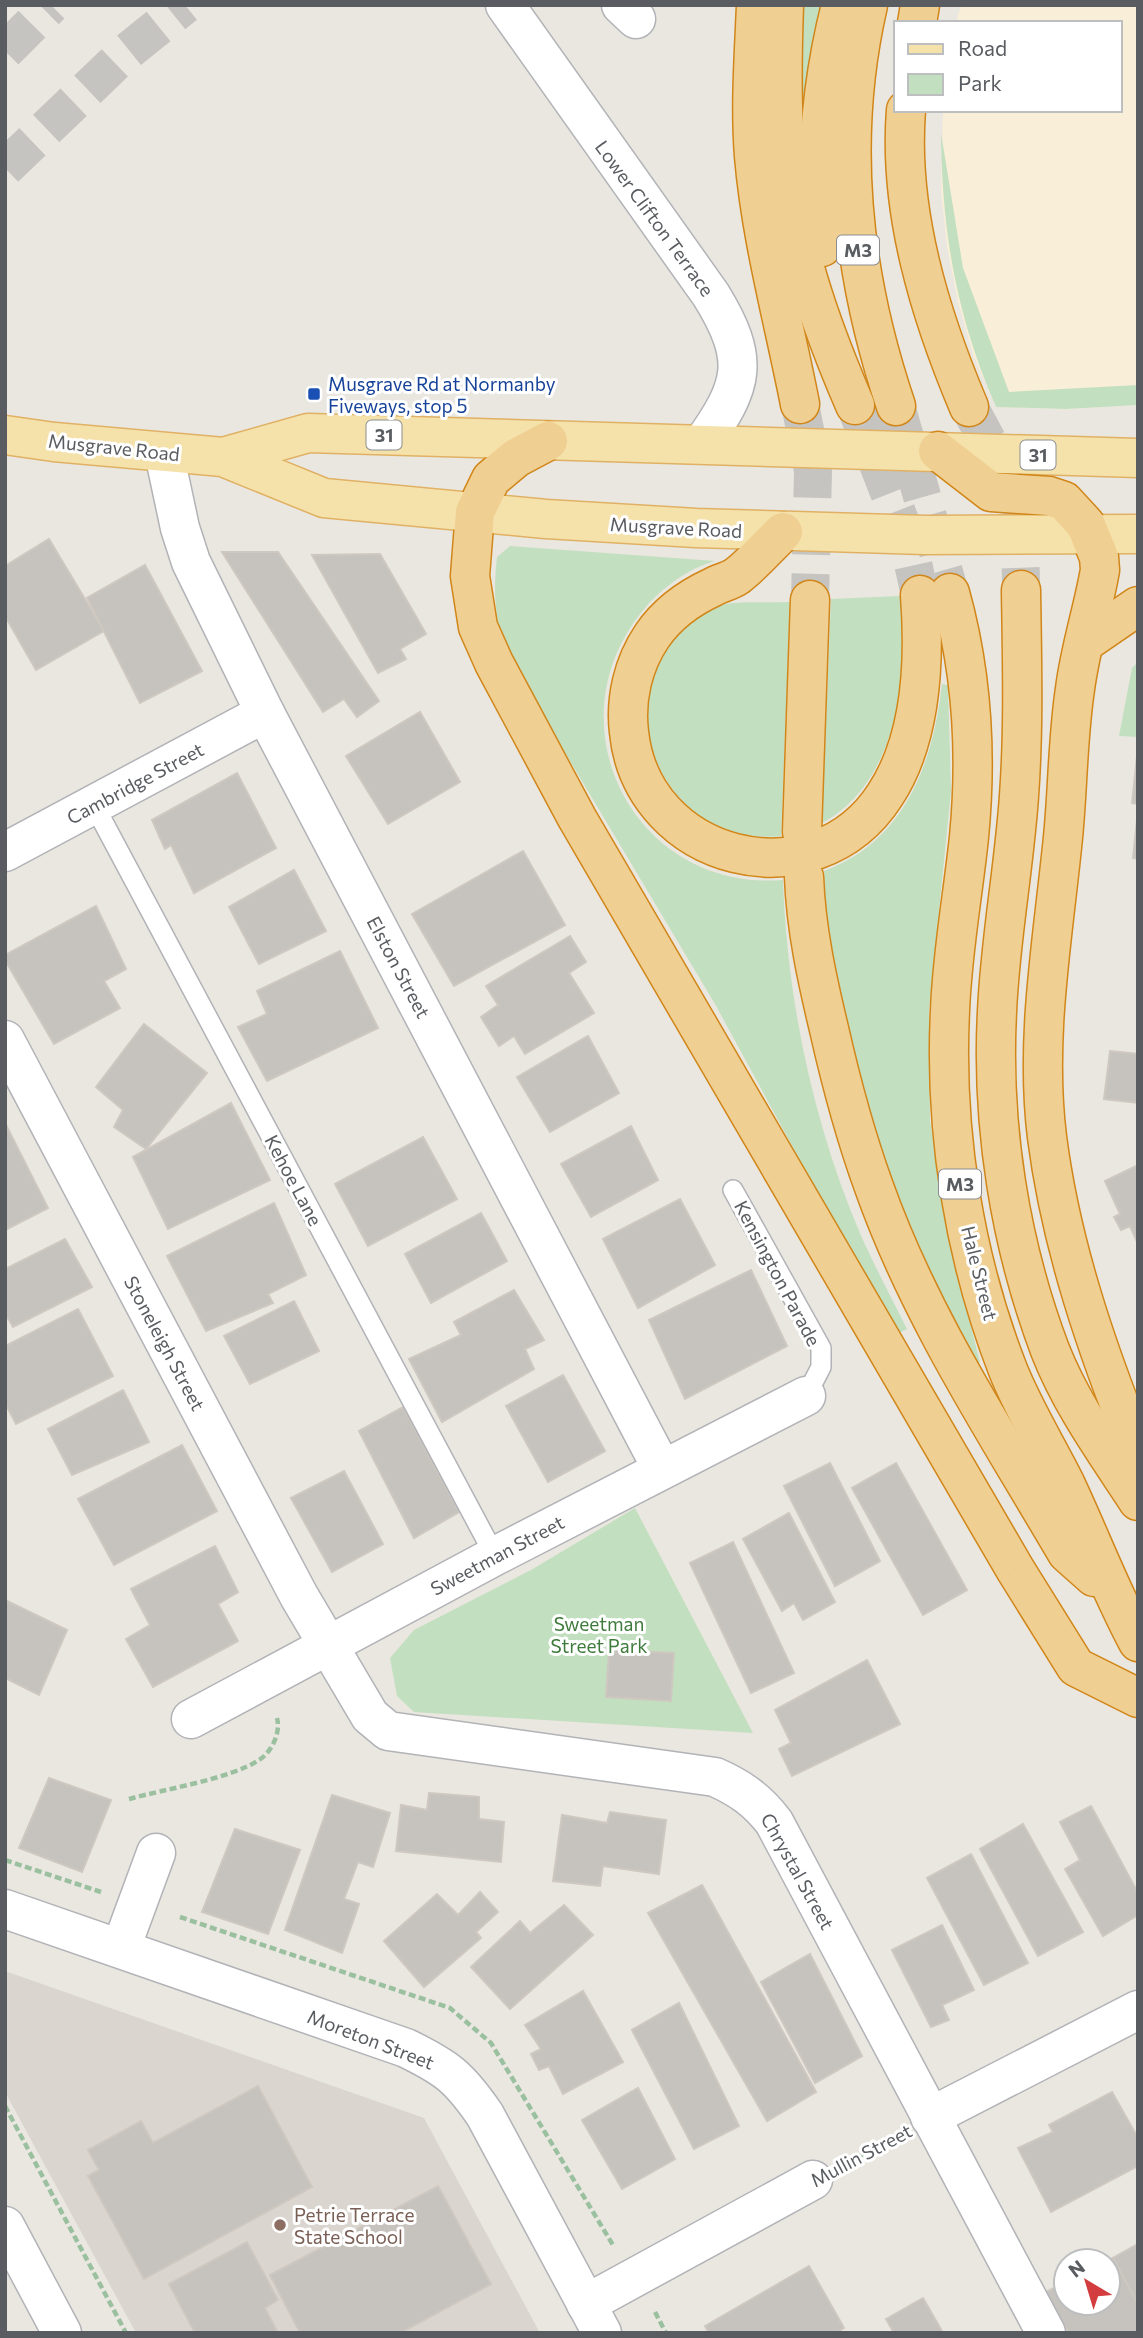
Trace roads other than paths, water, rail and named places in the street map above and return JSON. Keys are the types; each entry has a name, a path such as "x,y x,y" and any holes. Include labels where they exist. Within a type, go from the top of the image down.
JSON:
{"highway":[{"path":"756,5 752,101 754,155 761,213 800,404"},
{"path":"784,5 782,71 789,187 800,248 828,340 855,405"},
{"path":"828,340 818,164 828,74 841,5"},
{"name":"M3","path":"868,5 853,90 851,183 862,280 882,363 896,406"},
{"path":"906,112 910,197 917,250 948,358 969,407"},
{"path":"548,441 516,458 491,479 475,512 470,576 478,627 494,663 577,818 1015,1569 1076,1667 1138,1698"},
{"path":"938,451 991,492 1049,496 1064,501 1074,509 1092,536 1100,570 1084,643 1069,736 1062,847 1047,978 1043,1052 1045,1111 1056,1186 1077,1284 1138,1452"},
{"name":"Hale Street","path":"783,532 736,576 691,597 670,614 652,635 638,661 629,691 627,717 630,745 649,793 666,815 710,846 737,855 793,856 820,848 844,835 872,811 898,773 917,704 935,594 962,637 972,748 969,838 950,1011 951,1119 960,1186 987,1311 1005,1360 1035,1428 1065,1483 1111,1593 1138,1642"},
{"name":"M3","path":"1021,590 1023,747 1016,843 1001,949 997,1013 998,1115 1006,1178 1032,1298 1051,1352 1077,1407 1138,1501"},
{"path":"802,832 810,600"},
{"path":"1084,643 1138,606"},
{"path":"804,877 812,951 838,1069 874,1188 896,1240 956,1362 1067,1553 1111,1593"}],"main road":[{"name":"Musgrave Road","path":"223,457 308,433 1138,458"},
{"name":"Musgrave Road","path":"5,435 223,457 324,498 546,519 783,532 1092,536 1138,534"}],"street":[{"name":"Lower Clifton Terrace","path":"505,5 711,295 729,326 737,359 738,382 722,415 702,444"},
{"name":"Elston Street","path":"164,453 188,555 265,713 662,1469"},
{"name":"Cambridge Street","path":"5,852 265,713"},
{"name":"Stoneleigh Street","path":"5,1040 328,1645"},
{"name":"Sweetman Street","path":"191,1719 495,1556 806,1396"},
{"name":"Chrystal Street","path":"328,1645 370,1716 388,1731 715,1777 740,1788 759,1803 774,1822 1046,2333"},
{"path":"121,1948 156,1853"},
{"name":"Moreton Street","path":"5,1909 406,2048 445,2067 466,2087 485,2115 594,2318"},
{"name":"Mullin Street","path":"930,2117 1138,2010"},
{"name":"Mullin Street","path":"594,2318 813,2180"},
{"path":"5,2226 62,2333"}],"lane":[{"name":"Kehoe Lane","path":"93,805 495,1556"},
{"name":"Kensington Parade","path":"733,1190 821,1348 821,1367 806,1396"}],"tunnel":[{"path":"5,51 51,5"},
{"path":"5,168 122,56 185,5"},
{"path":"800,404 813,471 810,600"},
{"path":"855,405 908,541 920,595"},
{"path":"896,406 950,593"},
{"path":"969,407 994,453 1010,494 1018,537 1021,590"}],"place":[{"name":"Musgrave Rd at Normanby Fiveways, stop 5","path":"314,394"},
{"name":"Petrie Terrace State School","path":"280,2225"}],"park label":[{"name":"Sweetman Street Park","path":"599,1634"}]}
